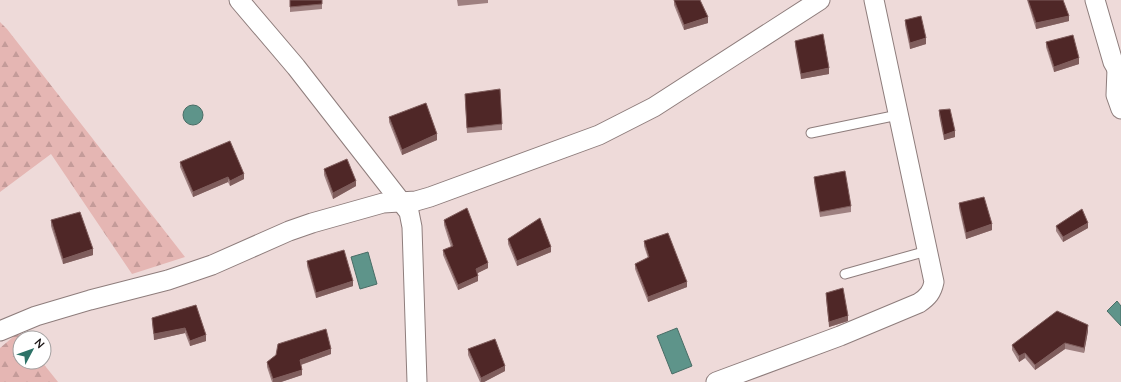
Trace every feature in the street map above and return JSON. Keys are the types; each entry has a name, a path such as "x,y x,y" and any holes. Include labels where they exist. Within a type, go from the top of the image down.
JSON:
{"street":[{"path":"239,0 296,67 409,212 412,227 417,382"},
{"path":"0,331 36,316 90,300 168,280 212,265 289,231 312,223 383,203 393,201 402,203 430,197 599,134 654,107 820,0"},
{"path":"716,382 840,336 919,303 928,297 932,290 934,282 874,0"},
{"path":"1095,0 1113,62 1119,70 1116,95 1121,108"}],"lane":[{"path":"811,133 898,115"},
{"path":"845,274 927,251"}],"green space":[{"path":"0,22 185,257 132,274 51,154 0,192"},
{"path":"12,338 12,370 48,370 58,382 0,382 0,348"}],"water":[{"path":"193,105 200,108 203,115 200,122 193,125 186,122 183,115 186,108"},
{"path":"368,252 377,284 360,289 351,257"},
{"path":"1117,301 1121,306 1121,326 1107,311"},
{"path":"677,328 692,366 672,374 657,336"}],"building":[{"path":"290,0 322,0 322,4 290,7"},
{"path":"674,0 700,0 708,17 684,25"},
{"path":"1028,0 1063,0 1069,16 1036,23"},
{"path":"921,16 926,38 910,43 905,20"},
{"path":"823,34 829,68 801,74 795,41"},
{"path":"1073,35 1079,58 1054,67 1046,42"},
{"path":"500,89 502,124 467,128 465,94"},
{"path":"426,103 437,134 402,150 389,117"},
{"path":"950,109 955,131 944,135 939,110"},
{"path":"230,141 244,174 230,181 228,177 193,192 180,162"},
{"path":"347,159 356,181 333,193 324,169"},
{"path":"845,171 851,206 820,212 814,177"},
{"path":"984,197 992,224 966,233 959,203"},
{"path":"467,208 488,263 476,269 478,276 458,285 443,250 453,246 444,220"},
{"path":"1082,209 1088,223 1063,237 1056,226"},
{"path":"80,212 93,249 63,259 51,220"},
{"path":"540,218 551,247 517,261 508,239"},
{"path":"668,233 687,282 648,297 635,264 649,257 644,241"},
{"path":"344,250 353,281 316,293 307,261"},
{"path":"843,288 848,316 829,322 826,293"},
{"path":"196,305 206,335 190,341 185,328 154,334 152,318"},
{"path":"1057,311 1088,325 1084,348 1065,343 1035,365 1025,353 1019,356 1012,345"},
{"path":"326,329 331,349 300,360 302,370 273,379 267,362 276,355 278,344"},
{"path":"495,339 505,366 481,378 468,349"}]}
